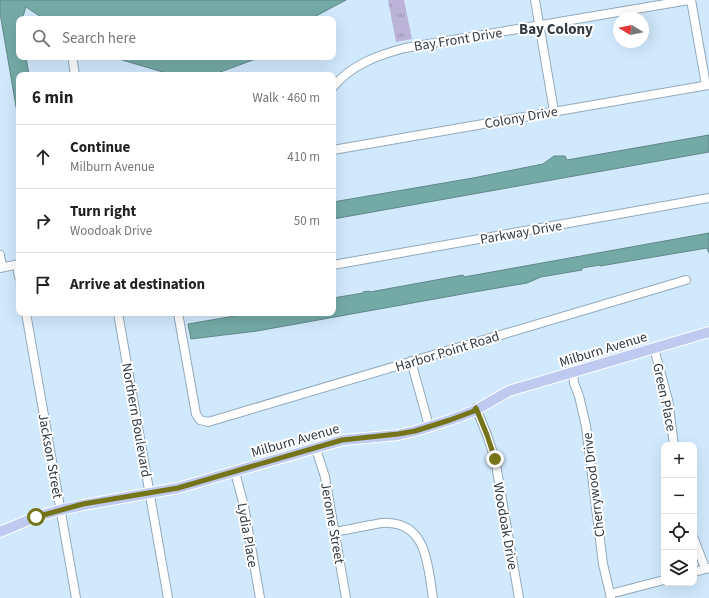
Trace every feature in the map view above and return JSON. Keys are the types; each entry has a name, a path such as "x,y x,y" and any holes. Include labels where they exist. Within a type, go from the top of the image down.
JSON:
{"main road":[{"name":"Milburn Avenue","path":"0,532 36,517 60,510 83,504 178,488 307,450 316,449 342,440 398,434 429,426 474,411 476,408 510,391 709,332"}],"street":[{"path":"535,0 554,112"},
{"path":"690,0 707,85"},
{"name":"Bay Front Drive","path":"336,85 346,74 364,62 383,54 405,48 690,0"},
{"path":"73,62 75,72"},
{"name":"Colony Drive","path":"336,149 707,85"},
{"name":"Parkway Drive","path":"336,264 709,198"},
{"path":"0,255 1,268 16,265"},
{"name":"Harbor Point Road","path":"179,316 196,414 200,420 208,422 686,280"},
{"name":"Jackson Street","path":"27,316 76,598"},
{"name":"Northern Boulevard","path":"119,316 168,598"},
{"name":"Green Place","path":"654,348 668,400 674,442"},
{"path":"412,361 429,426"},
{"name":"Cherrywood Drive","path":"573,373 574,383 579,396 586,426 603,564 610,596"},
{"name":"Woodoak Drive","path":"476,408 495,459 519,598"},
{"name":"Jerome Street","path":"316,449 324,477 346,598"},
{"name":"Lydia Place","path":"235,472 244,506 260,598"},
{"path":"334,532 388,523 400,524 406,527 417,536 423,548 433,598"},
{"path":"697,546 707,568 697,571"},
{"path":"610,596 661,581"}],"green space":[{"path":"388,0 404,0 412,39 396,42"}],"shaded area":[{"path":"0,0 346,0 316,16 40,16 26,7 23,16 16,16 16,60 26,60 28,72 16,72 16,106 0,13"},
{"path":"122,60 253,60 220,72 163,72"},
{"path":"709,135 709,152 336,218 336,201 473,178 543,164 554,156 565,156 567,160"},
{"path":"709,233 709,253 707,248 582,268 582,270 541,277 527,283 257,331 191,339 188,324 235,316 336,316 336,298 463,275 464,277"}],"district":[{"name":"Bay Colony","path":"556,29"}],"route":[{"path":"36,517 83,504 178,488 307,450 316,449 342,440 415,431 474,411 476,408 495,459"}]}
